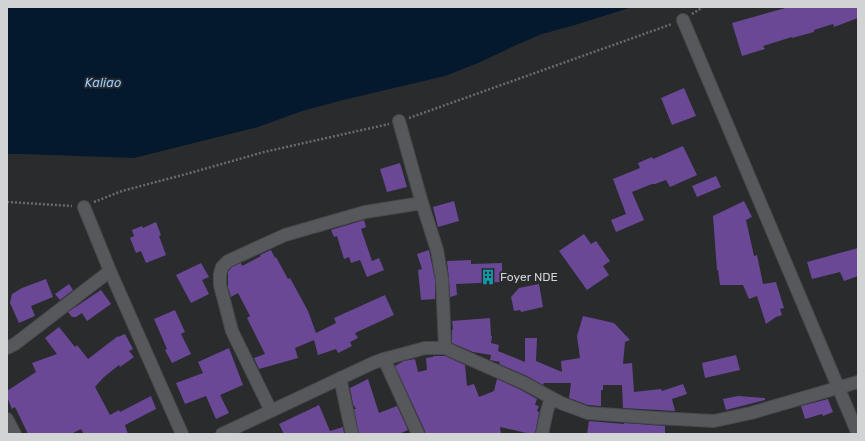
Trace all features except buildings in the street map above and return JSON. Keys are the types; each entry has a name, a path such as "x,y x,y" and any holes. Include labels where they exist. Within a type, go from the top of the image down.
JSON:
{"street":[{"path":"683,20 858,434"},
{"path":"399,121 437,250 442,279 445,348"},
{"path":"271,411 232,331 220,285 220,274 222,267 228,261 285,235 365,212 422,203"},
{"path":"84,206 110,271 182,434"},
{"path":"7,348 15,344 110,271"},
{"path":"222,434 340,378 384,359 425,348 445,348 524,383 561,403 588,413 714,421 751,413 858,382"},
{"path":"384,359 418,434"},
{"path":"340,378 352,434"},
{"path":"542,434 551,398"},
{"path":"7,419 15,434"}],"path":[{"path":"7,202 84,206 122,191 264,152 399,121 683,20"}],"water":[{"name":"Kaliao","path":"7,7 632,7 542,34 445,76 343,100 302,111 258,127 134,158 7,154"}],"place":[{"name":"Foyer NDE","path":"488,277"}]}
